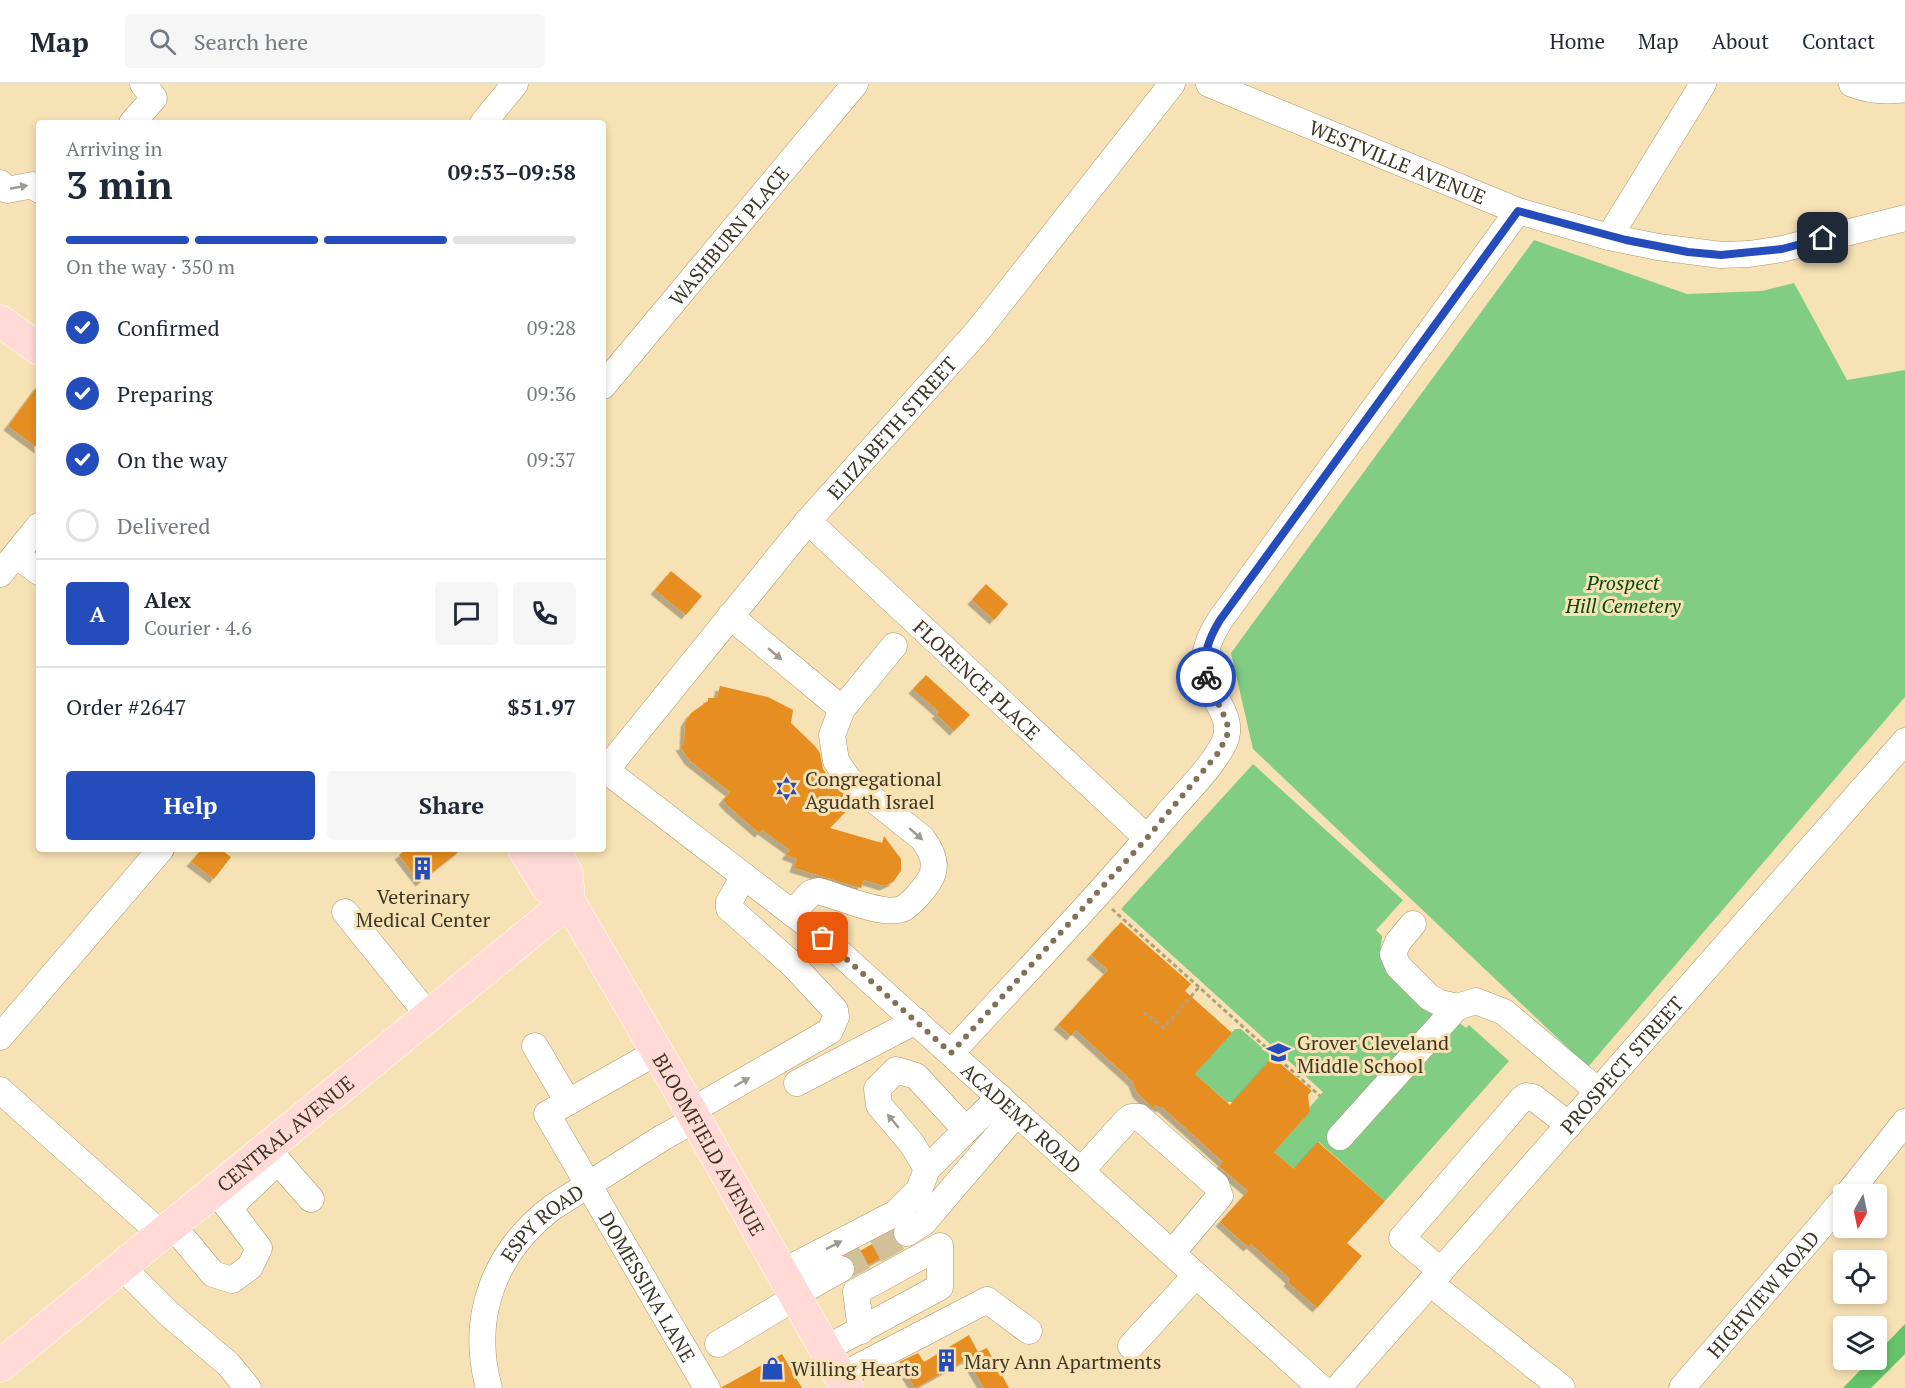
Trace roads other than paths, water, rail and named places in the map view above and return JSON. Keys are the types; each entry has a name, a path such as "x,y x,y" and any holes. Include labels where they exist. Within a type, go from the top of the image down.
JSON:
{"main road":[{"path":"0,321 36,347"},
{"name":"BLOOMFIELD AVENUE","path":"526,852 547,887 569,901"},
{"name":"BLOOMFIELD AVENUE","path":"556,852 567,874 569,901 844,1382"},
{"name":"CENTRAL AVENUE","path":"0,1366 167,1231 222,1199 429,1016 569,901"}],"street":[{"path":"135,120 154,98 143,84"},
{"path":"485,120 515,84"},
{"name":"WASHBURN PLACE","path":"606,382 855,84"},
{"name":"ELIZABETH STREET","path":"606,767 808,521 977,332 1172,84"},
{"name":"WESTVILLE AVENUE","path":"1209,84 1264,94 1518,211 1609,237 1688,252 1740,254 1782,249 1905,218"},
{"path":"1609,237 1703,84"},
{"path":"1852,84 1867,90 1885,92 1905,89"},
{"path":"0,183 8,190 33,185 36,188"},
{"path":"951,1053 1147,838 1219,752 1228,733 1223,711 1205,676 1206,649 1211,635 1518,211"},
{"name":"FLORENCE PLACE","path":"808,521 1147,838"},
{"path":"0,574 36,530"},
{"path":"16,555 36,570"},
{"path":"730,616 842,709"},
{"path":"767,940 811,893 818,891 872,907 894,910 904,908 933,874 932,850 922,838 849,780 836,761 832,735 842,709 894,646"},
{"name":"PROSPECT STREET","path":"1338,1388 1905,741"},
{"name":"ACADEMY ROAD","path":"606,771 823,938 1322,1388"},
{"path":"0,1036 158,852"},
{"path":"744,876 729,902 729,908 794,966 823,938"},
{"path":"345,912 429,1016"},
{"path":"1413,924 1398,942 1393,954 1398,966 1429,997 1440,1003 1457,1007"},
{"name":"ESPY ROAD","path":"489,1388 482,1353 487,1302 498,1270 516,1241 527,1229 553,1207 662,1138 693,1115 830,1031 836,1017 835,1010 794,966"},
{"path":"1340,1137 1457,1007 1476,1001 1504,1012 1599,1091"},
{"path":"797,1083 916,1021"},
{"path":"884,1038 896,1070"},
{"path":"535,1046 568,1102 657,1052"},
{"path":"896,1070 916,1076 966,1130"},
{"path":"896,1070 878,1089 879,1105 912,1144 927,1169"},
{"path":"0,1090 149,1223 167,1231 213,1274 232,1280 250,1267 259,1248 222,1199"},
{"path":"1562,1388 1436,1277 1402,1238 1526,1096 1533,1097 1569,1125"},
{"name":"DOMESSINA LANE","path":"568,1102 547,1114 707,1388"},
{"path":"718,1344 791,1288 896,1213 919,1190 927,1169 966,1130 1009,1105"},
{"path":"907,1233 924,1222 1009,1105"},
{"path":"1081,1171 1131,1116 1138,1117 1216,1185 1220,1196 1172,1253"},
{"path":"1856,1184 1905,1122"},
{"path":"272,1155 311,1199"},
{"name":"HIGHVIEW ROAD","path":"1682,1388 1833,1212"},
{"path":"121,1266 168,1313 228,1364 248,1388"},
{"path":"791,1288 841,1269"},
{"path":"1131,1346 1196,1275"},
{"path":"844,1382 987,1300 1029,1331"},
{"path":"825,1349 861,1331"}],"tunnel":[{"path":"841,1269 907,1233"}],"place":[{"name":"Congregational Agudath Israel","path":"787,789"},
{"name":"Veterinary Medical Center","path":"423,868"},
{"name":"Grover Cleveland Middle School","path":"1279,1053"},
{"name":"Mary Ann Apartments","path":"946,1361"},
{"name":"Willing Hearts","path":"773,1368"}],"park label":[{"name":"Prospect Hill Cemetery","path":"1623,594"}]}
